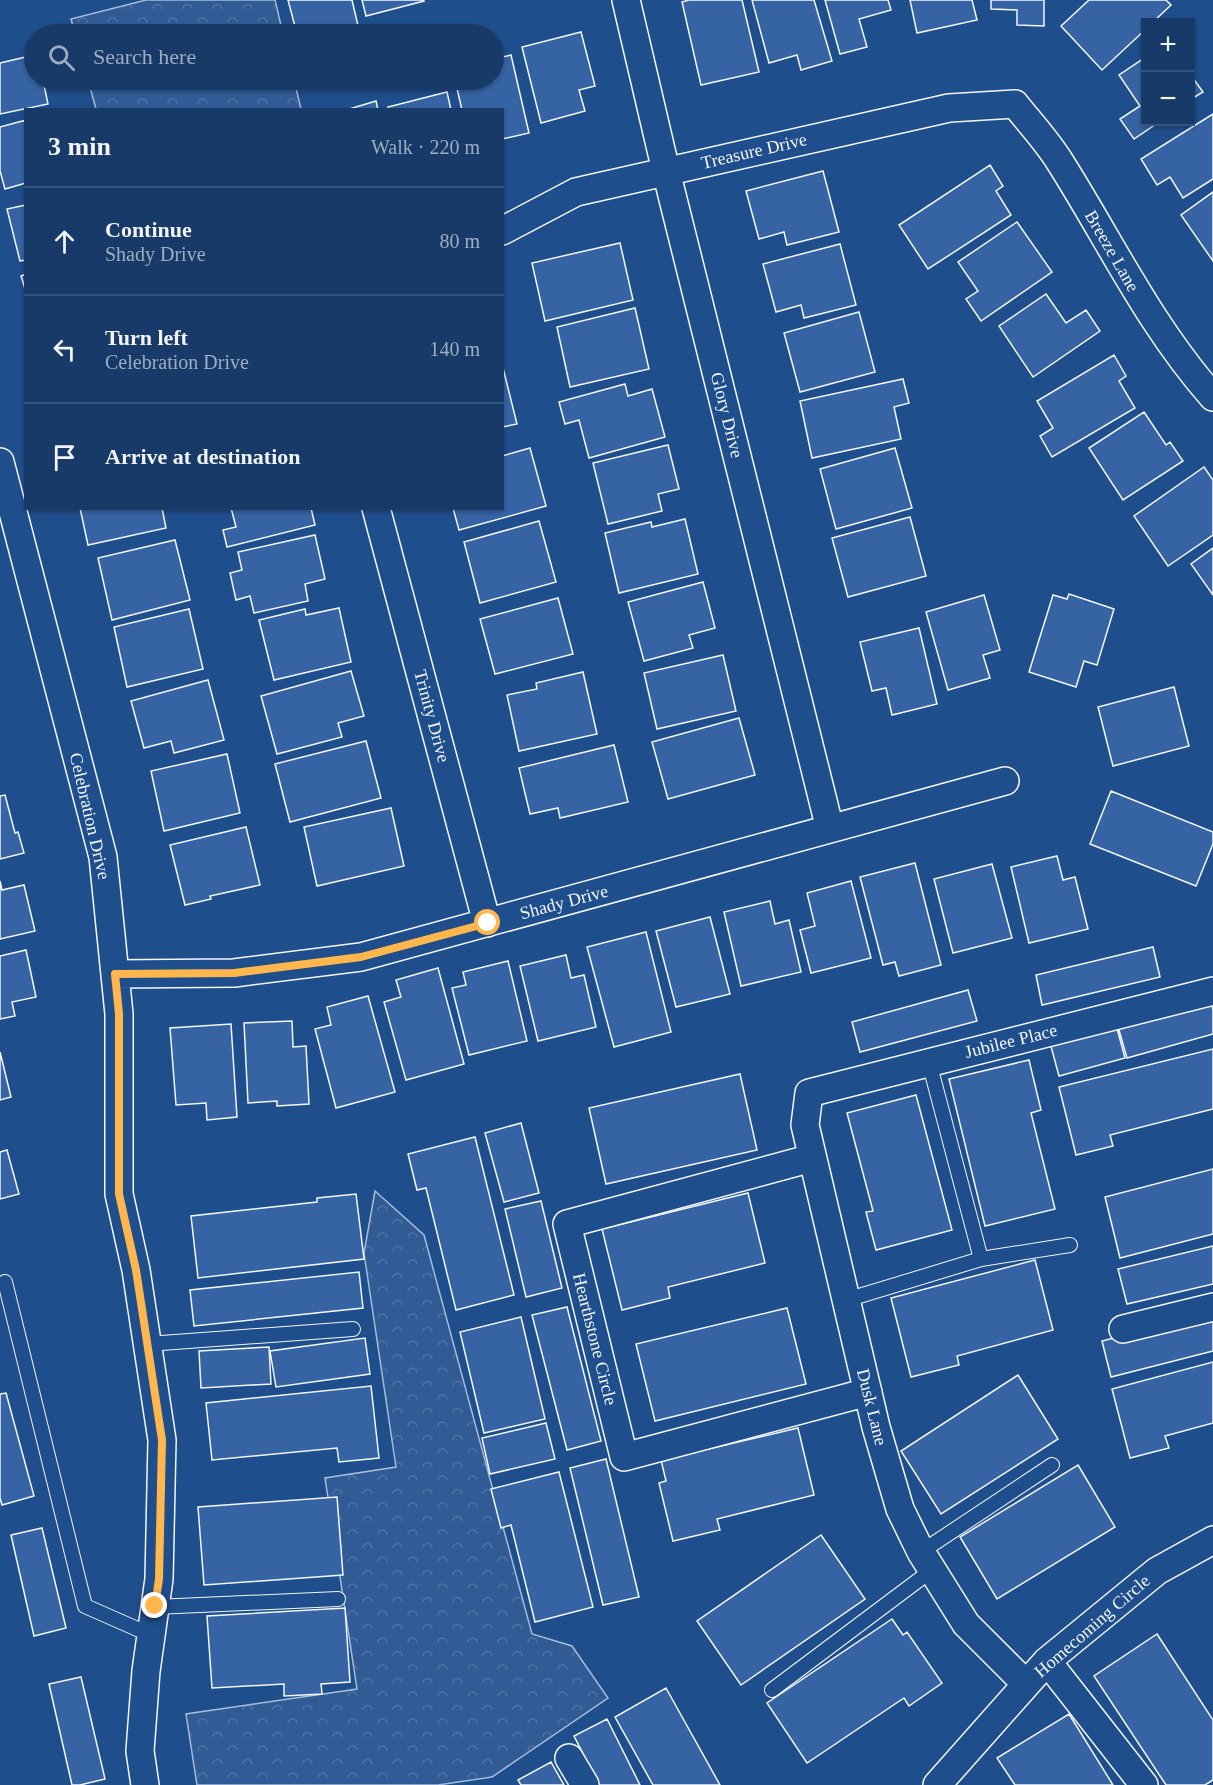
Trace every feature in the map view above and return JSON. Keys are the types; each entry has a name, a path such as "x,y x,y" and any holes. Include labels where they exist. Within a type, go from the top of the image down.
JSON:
{"street":[{"name":"Glory Drive","path":"626,0 666,171 830,829"},
{"name":"Treasure Drive","path":"504,230 576,192 949,108 1015,104"},
{"name":"Breeze Lane","path":"1015,104 1059,159 1141,301 1213,397"},
{"name":"Celebration Drive","path":"0,462 103,857 119,1014 119,1194 136,1270 162,1440 159,1579 146,1671 140,1751 146,1785"},
{"name":"Trinity Drive","path":"377,510 488,923"},
{"name":"Shady Drive","path":"115,974 234,973 361,957 1005,781"},
{"name":"Jubilee Place","path":"809,1093 1213,991"},
{"name":"Dusk Lane","path":"809,1093 805,1125 812,1158 867,1392 900,1509 926,1561 966,1624 1026,1684"},
{"name":"Hearthstone Circle","path":"812,1158 567,1224 624,1456 867,1392"},
{"path":"1124,1329 1213,1307"},
{"name":"Homecoming Circle","path":"937,1785 1047,1661 1157,1571 1213,1540"},
{"path":"1047,1661 1144,1785"},
{"path":"569,1758 585,1785"}],"lane":[{"path":"929,1062 981,1259"},
{"path":"846,1300 981,1259 1070,1245"},
{"path":"5,1282 85,1606 151,1635"},
{"path":"148,1344 353,1329"},
{"path":"772,1690 926,1561 1052,1465"},
{"path":"155,1606 338,1599"}],"green space":[{"path":"146,0 275,0 281,24 72,24 71,19"},
{"path":"91,90 296,90 301,108 96,108"},
{"path":"375,1191 424,1235 532,1634 572,1646 608,1698 492,1777 438,1785 197,1785 186,1714 357,1689 325,1478 396,1467 364,1253"}],"building":[{"path":"288,0 352,0 358,24 294,24"},
{"path":"362,0 423,0 424,1 366,16"},
{"path":"742,0 759,72 701,85 682,2"},
{"path":"752,0 814,0 832,61 801,70 797,55 769,63"},
{"path":"825,0 888,0 891,10 859,19 867,47 840,54"},
{"path":"910,0 972,0 977,20 917,33"},
{"path":"991,0 1044,0 1044,26 1017,25 1017,10 991,9"},
{"path":"1089,0 1166,0 1171,5 1157,18 1141,18 1141,34 1102,70 1061,26"},
{"path":"581,32 595,86 579,90 585,111 541,123 522,47"},
{"path":"511,55 529,133 504,139 504,108 462,108 457,90 504,90 504,57"},
{"path":"24,57 24,90 45,90 48,104 0,114 0,63"},
{"path":"1141,60 1141,126 1153,126 1134,139 1120,119 1140,106 1119,75"},
{"path":"1195,81 1203,92 1195,97"},
{"path":"447,92 451,108 388,108"},
{"path":"376,101 378,108 353,108"},
{"path":"1213,114 1213,179 1183,198 1170,177 1157,185 1141,159"},
{"path":"24,121 24,184 5,189 0,171 0,127"},
{"path":"990,165 1003,186 996,191 1011,215 928,269 899,225"},
{"path":"823,171 839,232 787,245 784,232 759,239 746,191"},
{"path":"1213,192 1213,261 1181,215"},
{"path":"24,205 24,260 20,261 7,209"},
{"path":"1017,222 1052,272 981,321 966,299 978,291 958,262"},
{"path":"620,243 633,300 545,321 532,263"},
{"path":"840,244 856,305 804,318 801,305 776,312 763,264"},
{"path":"1046,294 1066,323 1086,310 1100,331 1033,377 999,326"},
{"path":"635,308 649,369 570,387 557,327"},
{"path":"859,312 875,372 800,392 784,333"},
{"path":"1114,355 1126,376 1119,381 1135,408 1052,457 1040,436 1053,428 1037,401"},
{"path":"504,372 517,424 504,427"},
{"path":"903,379 909,403 894,407 901,439 812,458 800,401"},
{"path":"625,384 628,396 652,389 665,437 589,458 579,420 565,424 559,402"},
{"path":"1144,412 1166,445 1170,442 1183,461 1123,500 1089,448"},
{"path":"668,445 679,489 658,494 662,511 608,524 593,463"},
{"path":"530,448 546,506 459,530 454,510 504,510 504,455"},
{"path":"895,448 912,508 836,529 820,469"},
{"path":"1204,467 1213,480 1213,535 1168,566 1134,516"},
{"path":"80,510 162,510 166,528 88,545"},
{"path":"232,510 311,510 315,525 227,547 223,530 236,527"},
{"path":"910,517 926,576 848,597 832,538"},
{"path":"685,519 698,574 619,593 605,533 651,522 652,527"},
{"path":"539,521 556,582 480,603 464,542"},
{"path":"315,535 325,579 305,584 308,601 254,613 250,596 236,600 230,573 242,570 238,552"},
{"path":"175,540 190,600 112,620 98,558"},
{"path":"1213,548 1213,595 1191,564"},
{"path":"703,582 715,628 689,635 693,648 644,661 628,602"},
{"path":"1069,594 1114,609 1097,665 1084,661 1076,687 1029,672 1053,595 1067,599"},
{"path":"984,595 1000,650 983,655 990,678 948,690 926,612"},
{"path":"558,598 573,654 495,674 480,619"},
{"path":"339,608 351,662 274,680 259,620 305,609 306,615"},
{"path":"189,609 203,669 127,687 114,627"},
{"path":"919,628 937,704 892,715 886,688 872,691 860,642"},
{"path":"723,655 736,711 657,729 644,673"},
{"path":"351,671 364,716 338,723 342,737 277,754 261,696"},
{"path":"583,672 597,734 519,751 507,695 537,689 536,683"},
{"path":"208,680 224,740 174,753 171,741 144,748 131,701"},
{"path":"1174,687 1189,746 1113,766 1098,707"},
{"path":"739,718 755,775 668,799 652,742"},
{"path":"366,741 381,798 290,822 275,764"},
{"path":"614,745 628,802 560,818 558,808 530,814 519,768"},
{"path":"227,754 240,813 164,831 151,771"},
{"path":"1111,791 1213,832 1213,844 1196,886 1090,844"},
{"path":"5,795 15,833 18,832 24,853 0,859 0,796"},
{"path":"391,808 404,866 317,886 304,827"},
{"path":"246,827 260,885 210,896 211,899 185,905 170,845"},
{"path":"1057,856 1063,880 1075,877 1088,929 1029,943 1011,867"},
{"path":"915,863 941,965 899,976 895,962 883,965 860,877"},
{"path":"992,864 1012,938 953,953 934,879"},
{"path":"0,881 2,890 24,885 35,931 0,939"},
{"path":"851,881 871,958 811,973 800,930 815,926 807,893"},
{"path":"770,901 775,924 789,920 801,972 741,986 724,912"},
{"path":"710,917 730,994 676,1007 656,931"},
{"path":"646,932 671,1032 614,1047 587,947"},
{"path":"1153,947 1160,977 1042,1005 1036,975"},
{"path":"26,950 36,997 12,1002 15,1016 0,1019 0,956"},
{"path":"566,955 571,978 584,975 596,1027 538,1041 520,966"},
{"path":"508,961 527,1041 469,1055 452,988 466,985 463,972"},
{"path":"438,968 464,1064 406,1080 384,1002 401,997 396,980"},
{"path":"968,990 977,1021 860,1052 852,1022"},
{"path":"368,996 395,1092 336,1108 315,1029 331,1025 327,1007"},
{"path":"1210,998 1213,1010 1213,1034 1127,1058 1117,1023"},
{"path":"292,1021 293,1047 306,1046 309,1104 277,1106 277,1101 248,1103 244,1023"},
{"path":"1115,1021 1125,1058 1059,1076 1049,1039"},
{"path":"231,1024 237,1117 207,1120 206,1103 176,1105 170,1028"},
{"path":"1213,1049 1213,1109 1110,1135 1113,1146 1076,1155 1059,1087"},
{"path":"0,1052 11,1097 0,1100"},
{"path":"1029,1060 1041,1110 1031,1113 1055,1209 985,1226 949,1079"},
{"path":"740,1074 757,1150 606,1184 589,1108"},
{"path":"916,1095 952,1230 876,1250 866,1212 873,1211 847,1113"},
{"path":"521,1123 539,1193 504,1202 485,1133"},
{"path":"475,1137 514,1295 456,1310 426,1188 417,1190 408,1154"},
{"path":"7,1150 19,1194 0,1199 0,1152"},
{"path":"1213,1169 1213,1234 1120,1258 1105,1197"},
{"path":"748,1193 765,1263 668,1287 670,1298 622,1310 602,1229"},
{"path":"356,1194 364,1259 198,1278 191,1216 317,1202 317,1198"},
{"path":"541,1201 562,1288 526,1297 505,1209"},
{"path":"1213,1246 1213,1284 1127,1304 1118,1269"},
{"path":"1035,1260 1053,1330 957,1356 959,1365 911,1377 891,1298"},
{"path":"359,1272 363,1308 194,1326 190,1290"},
{"path":"567,1307 601,1441 567,1450 532,1315"},
{"path":"787,1308 806,1384 655,1421 636,1344"},
{"path":"1213,1312 1213,1351 1111,1377 1102,1341"},
{"path":"521,1317 545,1419 484,1433 460,1332"},
{"path":"365,1338 370,1374 276,1387 270,1351"},
{"path":"269,1347 271,1384 201,1388 199,1351"},
{"path":"1213,1362 1213,1423 1165,1436 1169,1448 1130,1458 1112,1389"},
{"path":"1018,1375 1058,1439 941,1514 901,1451"},
{"path":"371,1386 379,1458 339,1462 337,1448 212,1460 206,1403"},
{"path":"6,1393 34,1496 2,1505 0,1498 0,1394"},
{"path":"546,1423 555,1459 490,1474 482,1438"},
{"path":"798,1428 814,1495 717,1519 720,1530 673,1541 659,1483 666,1481 661,1460"},
{"path":"606,1459 639,1597 603,1605 570,1468"},
{"path":"1078,1465 1115,1527 997,1599 960,1537"},
{"path":"559,1472 593,1607 535,1622 511,1525 501,1528 491,1489"},
{"path":"337,1497 343,1575 204,1585 198,1507"},
{"path":"42,1528 66,1628 34,1636 11,1535"},
{"path":"821,1535 865,1599 741,1685 697,1621"},
{"path":"345,1608 350,1682 321,1684 322,1694 284,1696 284,1684 212,1688 207,1616"},
{"path":"892,1619 903,1635 907,1632 942,1683 909,1706 904,1698 807,1763 767,1703"},
{"path":"1157,1634 1213,1720 1213,1780 1205,1785 1166,1785 1094,1676"},
{"path":"81,1677 105,1779 72,1785 49,1684"},
{"path":"666,1688 720,1785 653,1785 615,1717"},
{"path":"1069,1714 1113,1785 1015,1785 997,1758"},
{"path":"607,1719 640,1785 599,1785 574,1736"},
{"path":"551,1762 564,1785 521,1785 518,1780"}],"route":[{"path":"155,1606 159,1579 162,1440 136,1270 119,1194 119,1014 115,974 234,973 361,957 488,923"}]}
